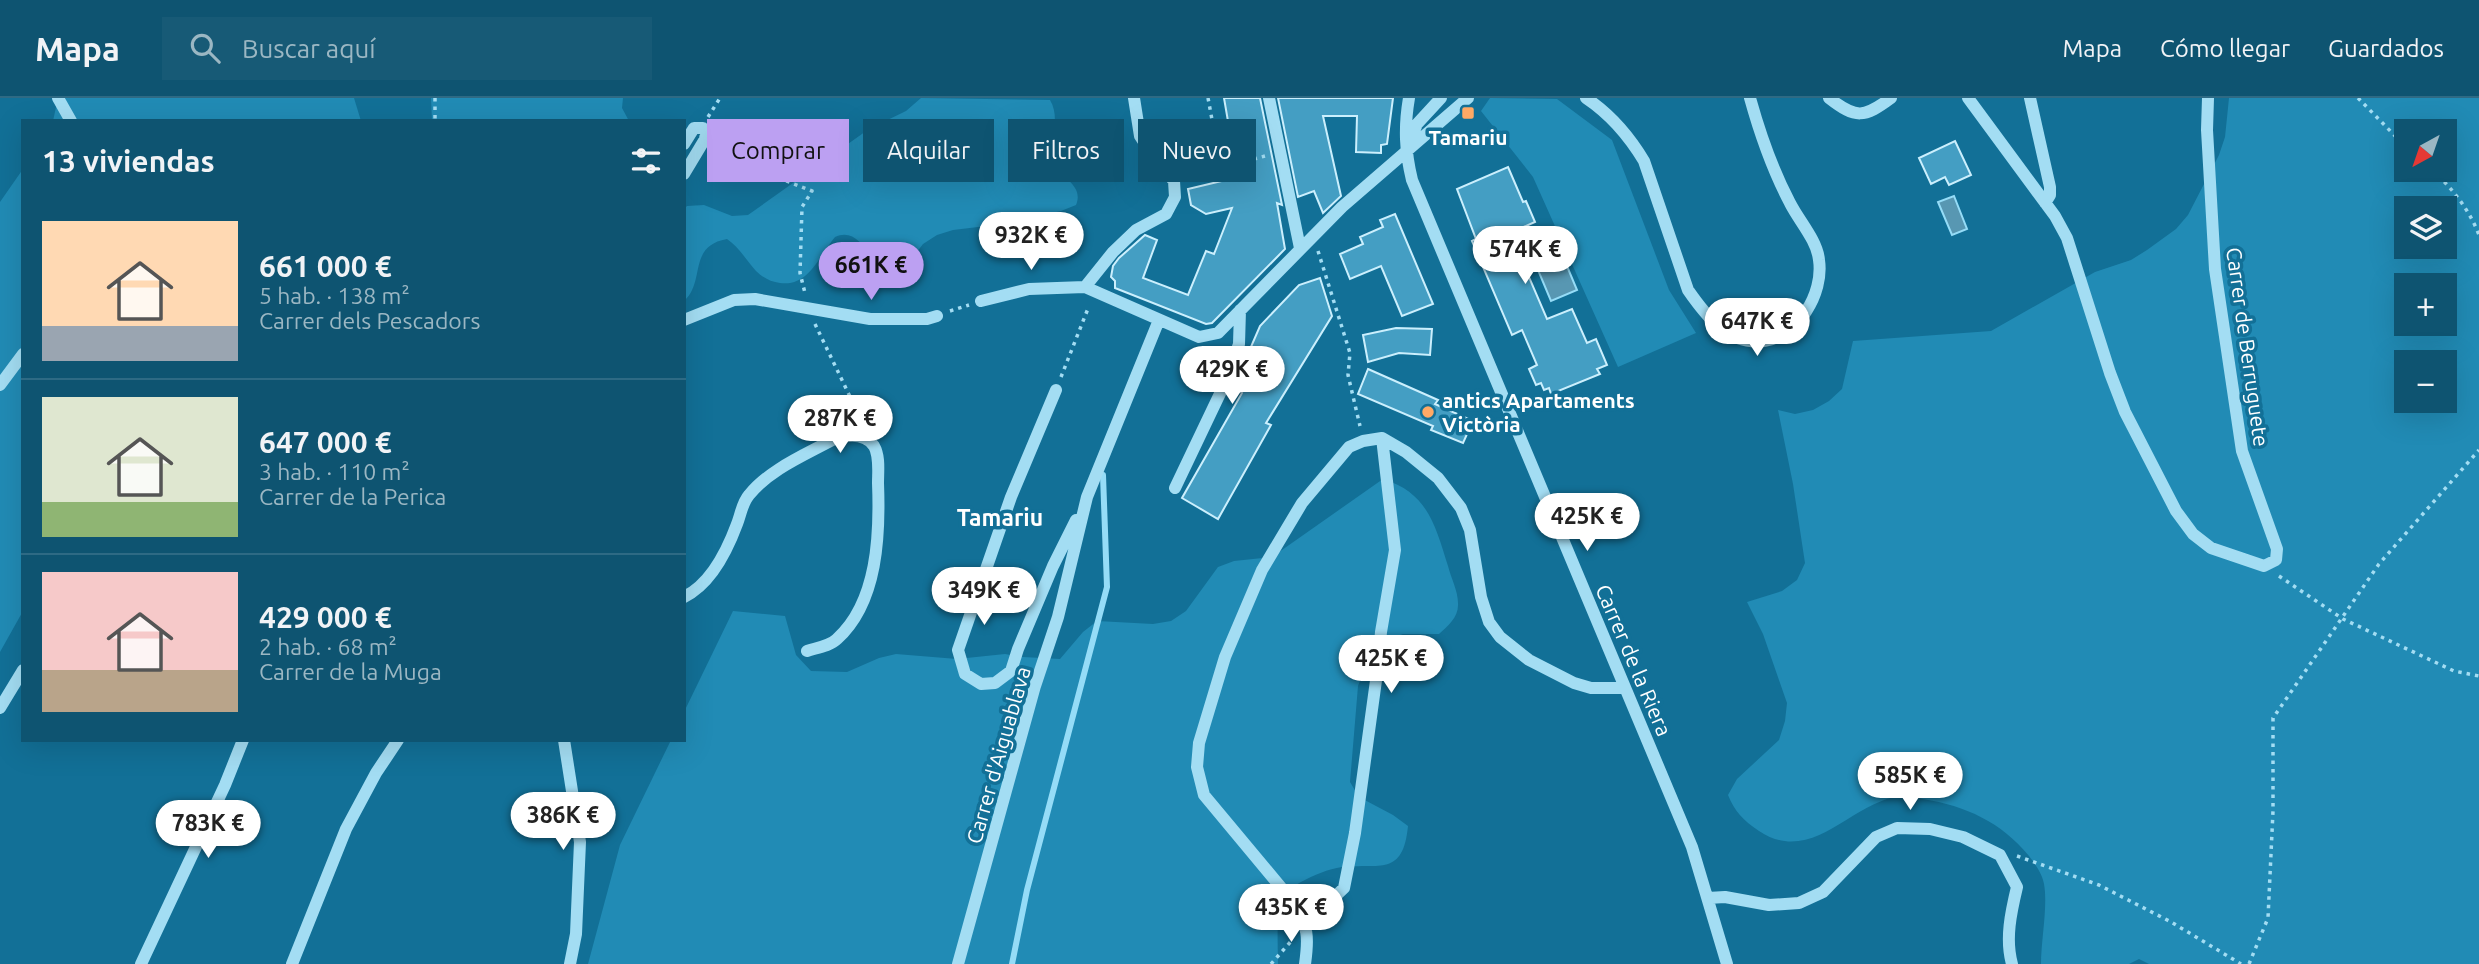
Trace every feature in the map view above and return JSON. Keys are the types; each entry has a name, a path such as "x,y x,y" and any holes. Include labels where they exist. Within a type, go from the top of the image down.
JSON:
{"street":[{"path":"58,98 70,119"},
{"path":"1134,98 1138,123"},
{"path":"1269,98 1300,248"},
{"name":"Carrer de la Riera","path":"1409,98 1406,114 1406,153 1412,180 1692,847 1727,964"},
{"path":"1406,153 1410,136 1417,124 1441,98"},
{"path":"981,301 1029,289 1066,286 1090,289 1199,337 1218,333 1342,207 1468,98"},
{"path":"1586,98 1608,116 1644,161 1688,290 1696,302 1724,331 1742,339 1762,341 1782,337 1800,321 1818,283 1819,260 1811,238 1763,146 1750,98"},
{"path":"1834,100 1846,110 1860,115 1871,112 1891,98"},
{"path":"1968,98 2045,202 2067,238 2109,373 2125,412 2176,511 2193,534 2211,548 2264,566"},
{"path":"2030,98 2050,187 2050,195 2045,202"},
{"name":"Carrer de Berruguete","path":"2208,98 2207,130 2215,270 2242,451 2277,550 2276,560 2264,566"},
{"path":"1406,114 1426,128 1439,124"},
{"path":"686,141 694,128 703,128 706,133 701,148 686,171"},
{"path":"1090,289 1113,252 1136,230 1166,214 1175,197 1174,182"},
{"path":"686,319 734,300 755,299 870,319 927,319 937,316"},
{"path":"1175,488 1226,381 1238,344 1240,310"},
{"name":"Carrer d'Aiguablava","path":"958,964 1035,686 1058,617 1087,497 1159,320"},
{"path":"0,385 21,357"},
{"path":"1056,390 1011,496 958,650 965,674 981,684 995,683 1011,671 1053,566 1087,497"},
{"path":"686,596 708,578 730,543 744,502 763,479 834,439 846,435 863,438 874,446 878,462 879,521 869,587 852,621 835,641 807,651"},
{"path":"1305,964 1309,941 1306,924 1294,903 1204,794 1197,767 1199,743 1225,657 1262,570 1301,503 1349,447 1363,441 1382,438 1406,452 1438,478 1461,508 1470,530 1481,597 1489,622 1500,636 1529,660 1574,683 1591,688 1626,688"},
{"path":"1306,924 1344,888 1354,833 1395,550 1382,438"},
{"path":"0,708 21,673"},
{"path":"141,964 225,785 242,742"},
{"path":"292,964 346,830 376,773 397,742"},
{"path":"564,742 580,842 576,934 570,964"},
{"path":"1708,898 1725,897 1769,905 1799,903 1823,892 1876,837 1896,828 1930,829 1964,837 2000,855 2017,887 2011,914 2009,952 2012,964"}],"path":[{"path":"435,98 435,119"},
{"path":"703,128 714,104 720,98"},
{"path":"1208,98 1212,119"},
{"path":"2358,98 2394,135"},
{"path":"701,148 812,191 802,207 800,273 808,308 855,407 863,438"},
{"path":"1256,158 1280,152"},
{"path":"2445,182 2473,219 2479,235"},
{"path":"1313,235 1350,353 1348,375 1363,441"},
{"path":"1056,390 1090,289"},
{"path":"937,316 981,301"},
{"path":"2249,964 2268,918 2273,811 2273,718 2379,564 2479,450"},
{"path":"2264,566 2343,619 2454,671 2479,676"},
{"path":"2013,855 2099,885 2171,922 2241,964"},
{"path":"1271,964 1306,924"}],"shaded area":[{"path":"58,98 354,98 360,119 53,119"},
{"path":"431,98 623,98 622,108 628,119 432,119"},
{"path":"921,98 1050,100 1055,119 1008,119 1008,182 1070,182 1077,192 1076,205 1003,224 953,230 937,235 923,244 904,269 889,275 859,241 844,235 835,237 812,269 799,280 790,283 777,282 767,279 752,267 727,239 706,249 691,293 686,299 687,206 704,205 732,216 748,215 794,182 849,182 849,143 863,133 863,182 994,182 994,119 890,119 906,111"},
{"path":"1490,98 1557,99 1612,140 1669,290 1696,333 1618,367 1533,177 1481,111"},
{"path":"2229,98 2479,98 2479,964 2149,964 2139,959 2129,964 2041,964 2045,902 2042,876 2018,844 1982,817 1939,802 1902,796 1866,808 1815,837 1797,841 1779,840 1759,831 1744,819 1728,795 1737,779 1779,740 1785,721 1787,703 1763,634 1747,602 1782,591 1797,580 1805,563 1778,410 1795,414 1813,410 1829,401 1842,389 1853,341 1991,331 2095,272 2131,260 2176,229 2188,215 2219,155 2225,137"},
{"path":"21,172 21,615 0,652 0,202"},
{"path":"1954,196 1967,229 1952,235 1938,202"},
{"path":"1556,240 1577,290 1551,301 1530,251"},
{"path":"1383,479 1410,493 1428,512 1439,537 1458,598 1457,613 1439,634 1403,634 1385,640 1371,652 1358,686 1350,782 1359,797 1408,826 1401,853 1387,864 1342,867 1326,871 1288,891 1281,899 1278,912 1278,964 588,964 620,845 670,742 686,742 686,708 733,611 785,616 796,655 811,671 847,672 879,658 896,654 957,659 1005,654 1060,659 1083,632 1097,621 1153,624 1171,621 1186,611 1218,567 1234,561 1272,557"}],"building":[{"path":"1224,98 1260,98 1282,205 1277,203 1285,249 1212,323 1206,324 1115,288 1115,281 1111,277 1113,266 1119,258 1145,235 1157,240 1143,278 1188,295 1206,251 1214,254 1232,208 1206,214 1191,205 1188,189 1218,182 1256,182 1256,119 1228,119"},
{"path":"1278,98 1393,98 1387,144 1381,145 1381,153 1356,152 1357,116 1323,116 1341,196 1323,213 1314,191 1298,197"},
{"path":"1955,141 1971,175 1949,185 1945,177 1931,184 1919,158"},
{"path":"1508,167 1535,222 1510,233 1547,319 1572,309 1587,343 1596,339 1607,365 1597,369 1600,374 1551,394 1549,388 1544,390 1541,383 1536,385 1529,369 1537,365 1522,330 1512,335 1472,241 1476,239 1457,189"},
{"path":"1395,214 1433,304 1402,316 1381,266 1350,279 1340,254 1363,244 1360,237 1383,227 1380,220"},
{"path":"1320,278 1332,316 1266,423 1271,425 1218,519 1182,498 1242,393 1234,386 1260,326 1299,285"},
{"name":"antics Apartaments Victòria","path":"1396,328 1432,329 1430,355 1399,353 1368,362 1363,335"},
{"name":"antics Apartaments Victòria","path":"1368,369 1438,400 1435,404 1473,421 1463,443 1431,430 1433,426 1358,394"}],"waterway":[{"path":"1012,964 1027,890 1107,587 1103,475"}],"place":[{"name":"Tamariu","path":"1468,113"},
{"name":"antics Apartaments Victòria","path":"1428,412"}],"district":[{"name":"Tamariu","path":"1000,517"}]}
